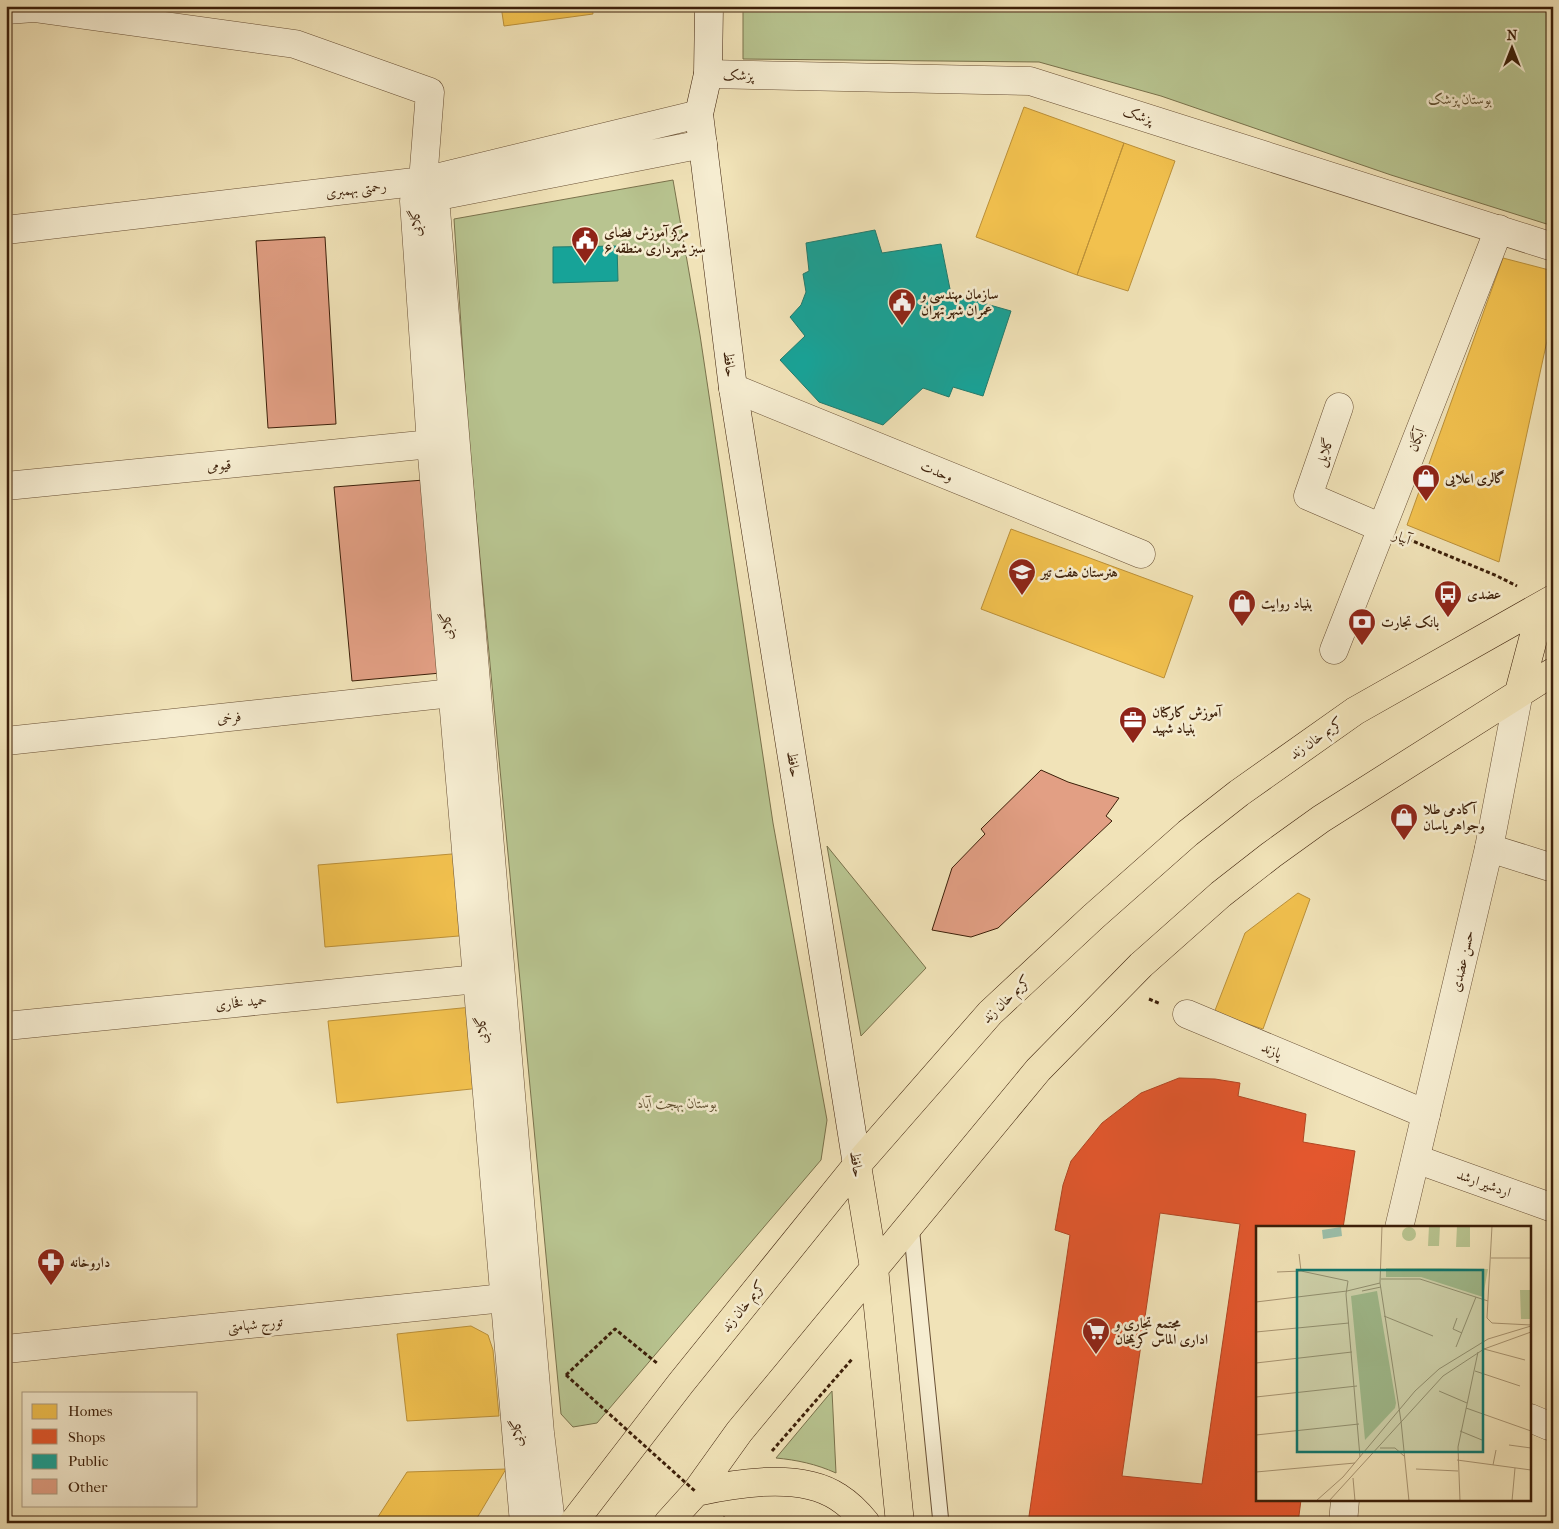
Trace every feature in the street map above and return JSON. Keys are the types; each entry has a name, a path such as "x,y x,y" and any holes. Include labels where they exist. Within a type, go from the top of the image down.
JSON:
{"main road":[{"name":"کریم خان زند","path":"573,1523 681,1383 857,1164 990,1013 1188,833 1239,792 1355,711 1550,601"},
{"path":"1519,692 1536,628 1550,601"},
{"path":"668,1523 696,1492 739,1432 1038,1070 1118,987 1221,894 1278,850 1321,819 1553,672"},
{"name":"حافظ","path":"857,1164 874,1268 900,1523"},
{"path":"696,1492 746,1483 796,1483 818,1488 837,1496 866,1523"}],"street":[{"name":"حافظ","path":"709,6 708,74 699,114 733,388 857,1164"},
{"path":"6,10 34,7"},
{"name":"گلابی","path":"34,7 296,44 430,92 424,193 443,442 516,1297 524,1523"},
{"name":"پزشک","path":"708,74 1030,81 1553,247"},
{"name":"رحمتی بهمبری","path":"424,193 699,114"},
{"name":"رحمتی بهمبری","path":"6,230 424,193 703,144"},
{"name":"آبگان","path":"1334,650 1499,229"},
{"name":"وحدت","path":"733,388 1140,554"},
{"name":"گلایل","path":"1308,496 1338,407"},
{"name":"قیومی","path":"6,486 443,442"},
{"name":"آبیار","path":"1308,496 1382,528"},
{"name":"فرخی","path":"6,741 464,692"},
{"name":"حسن عضدی","path":"1399,1226 1416,1159 1488,848 1519,692"},
{"path":"1488,848 1553,868"},
{"name":"حمید فخاری","path":"6,1026 489,978"},
{"name":"پازند","path":"1187,1014 1426,1114"},
{"name":"اردشیر ارشد","path":"1416,1159 1553,1208"},
{"name":"گلابی","path":"516,1297 540,1433 550,1523"},
{"name":"تورج شهامتی","path":"6,1349 516,1297"},
{"path":"1343,1523 1344,1502"}],"lane":[{"path":"910,1225 941,1523"}],"path":[{"name":"آبیار","path":"1382,528 1497,576"},
{"path":"1118,987 1187,1014"},
{"path":"769,1454 880,1326"},
{"path":"681,1383 616,1329 566,1374 696,1492"}],"green space":[{"name":"بوستان پزشک","path":"743,6 1553,6 1553,226 1391,175 1161,96 1039,62 743,59"},
{"name":"بوستان بهجت آباد","path":"673,180 700,335 773,823 827,1120 821,1160 597,1423 573,1427 561,1414 468,431 454,219"},
{"path":"827,846 926,968 861,1036"},
{"path":"832,1391 836,1473 806,1463 776,1458"}],"building: Homes":[{"path":"501,6 592,6 593,14 504,26"},
{"path":"1024,107 1124,143 1077,275 976,237"},
{"path":"1124,143 1175,161 1128,291 1077,275"},
{"path":"1503,258 1553,271 1553,313 1499,562 1407,525"},
{"path":"1011,529 1193,596 1164,678 981,609"},
{"path":"464,853 471,935 325,947 318,865"},
{"path":"1298,893 1310,899 1263,1029 1214,1013 1245,933"},
{"path":"472,1007 481,1088 337,1103 328,1021"},
{"path":"471,1326 488,1335 493,1350 499,1416 407,1421 397,1334"},
{"path":"506,1469 474,1523 374,1523 407,1472"}],"building: Shops":[{"name":"مجتمع تجاری و اداری الماس کریمخان","path":"1179,1078 1215,1079 1240,1083 1238,1096 1306,1114 1303,1142 1355,1151 1343,1226 1256,1226 1256,1502 1301,1502 1298,1523 1028,1523 1070,1235 1055,1230 1063,1185 1071,1161 1102,1123 1141,1093","holes":["1160,1213 1240,1224 1202,1484 1122,1476"]}],"building: Public":[{"name":"سازمان مهندسی و عمران شهر تهران","path":"875,230 882,253 941,244 951,294 1011,311 983,396 953,387 949,397 923,388 883,425 819,402 780,360 805,336 790,317 801,305 806,292 803,274 809,271 806,243"},
{"name":"مرکز آموزش فضای سبز شهرداری منطقه ۶","path":"617,246 618,281 553,283 553,247"}],"building: Other":[{"path":"325,237 336,424 268,428 256,241"},
{"path":"424,480 441,673 352,681 334,487"},
{"path":"1041,770 1068,782 1119,798 1106,816 1112,821 998,928 971,937 932,930 952,868 985,834 981,829"}],"place":[{"name":"مرکز آموزش فضای سبز شهرداری منطقه ۶","path":"585,264"},
{"name":"سازمان مهندسی و عمران شهر تهران","path":"902,326"},
{"name":"گالری اعلایی","path":"1426,502"},
{"name":"هنرستان هفت تیر","path":"1022,596"},
{"name":"عضدی","path":"1448,618"},
{"name":"بنیاد روایت","path":"1242,627"},
{"name":"بانک تجارت","path":"1362,646"},
{"name":"آموزش کارکنان بنیاد شهید","path":"1133,744"},
{"name":"آکادمی طلا وجواهر یاسان","path":"1404,841"},
{"name":"داروخانه","path":"51,1286"},
{"name":"مجتمع تجاری و اداری الماس کریمخان","path":"1096,1355"}]}
